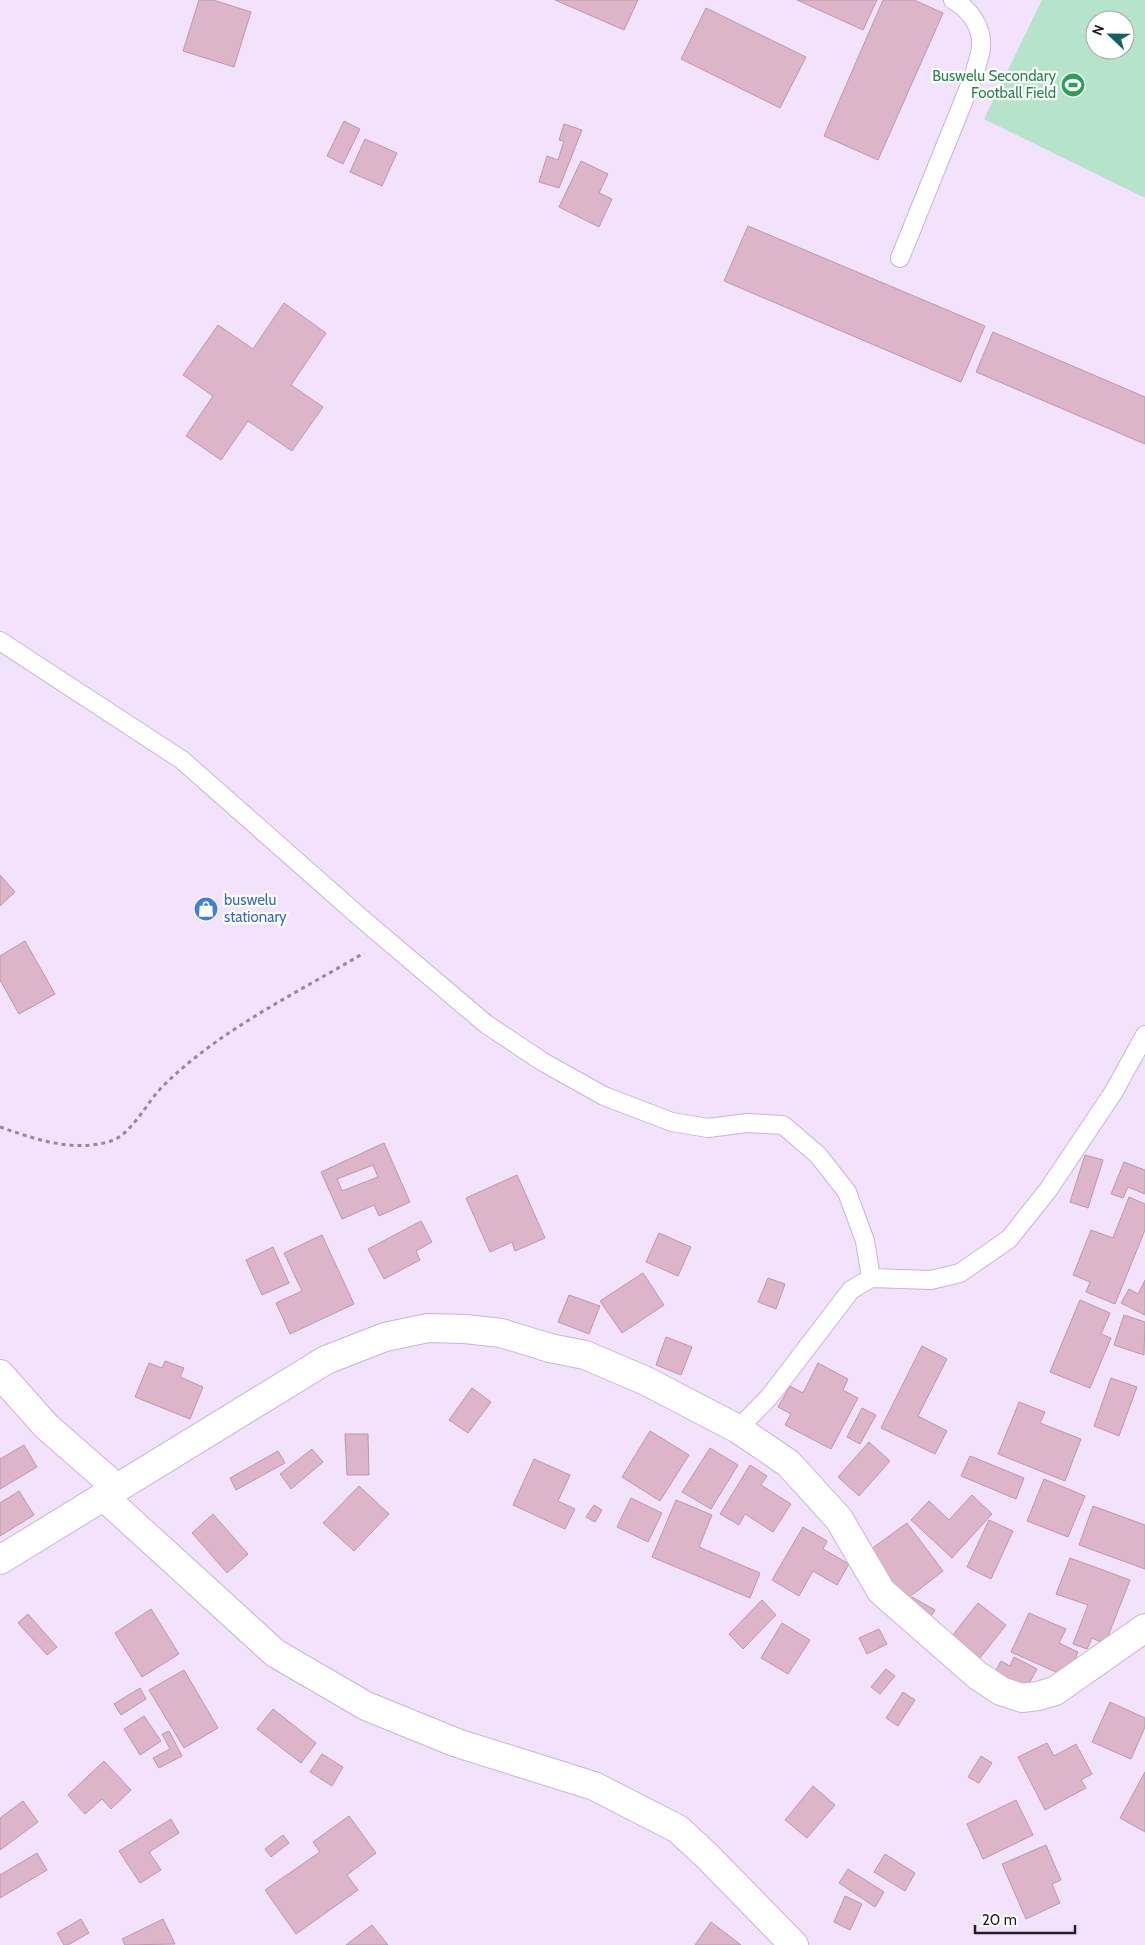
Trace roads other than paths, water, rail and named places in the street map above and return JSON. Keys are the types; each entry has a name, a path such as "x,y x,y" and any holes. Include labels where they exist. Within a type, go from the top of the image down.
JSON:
{"street":[{"path":"0,1560 326,1360 385,1337 428,1328 464,1329 501,1333 550,1348 585,1355 646,1381 738,1429 788,1463 839,1519 881,1591 977,1675 1002,1691 1022,1698 1055,1691 1145,1628"},
{"path":"0,1374 46,1426 110,1492 275,1653 366,1706 458,1743 594,1786 678,1829 794,1945"}],"lane":[{"path":"900,258 974,75 981,47 978,24 961,5 953,0"},
{"path":"0,641 182,760 486,1024 543,1062 604,1096 672,1122 708,1128 747,1123 783,1126 818,1155 847,1192 865,1241 871,1278"},
{"path":"738,1429 770,1396 851,1290 871,1278 931,1280 960,1273 1009,1239 1048,1190 1112,1093 1145,1035"}],"place":[{"name":"Buswelu Secondary Football Field","path":"1073,85"},
{"name":"buswelu stationary","path":"206,909"}]}
